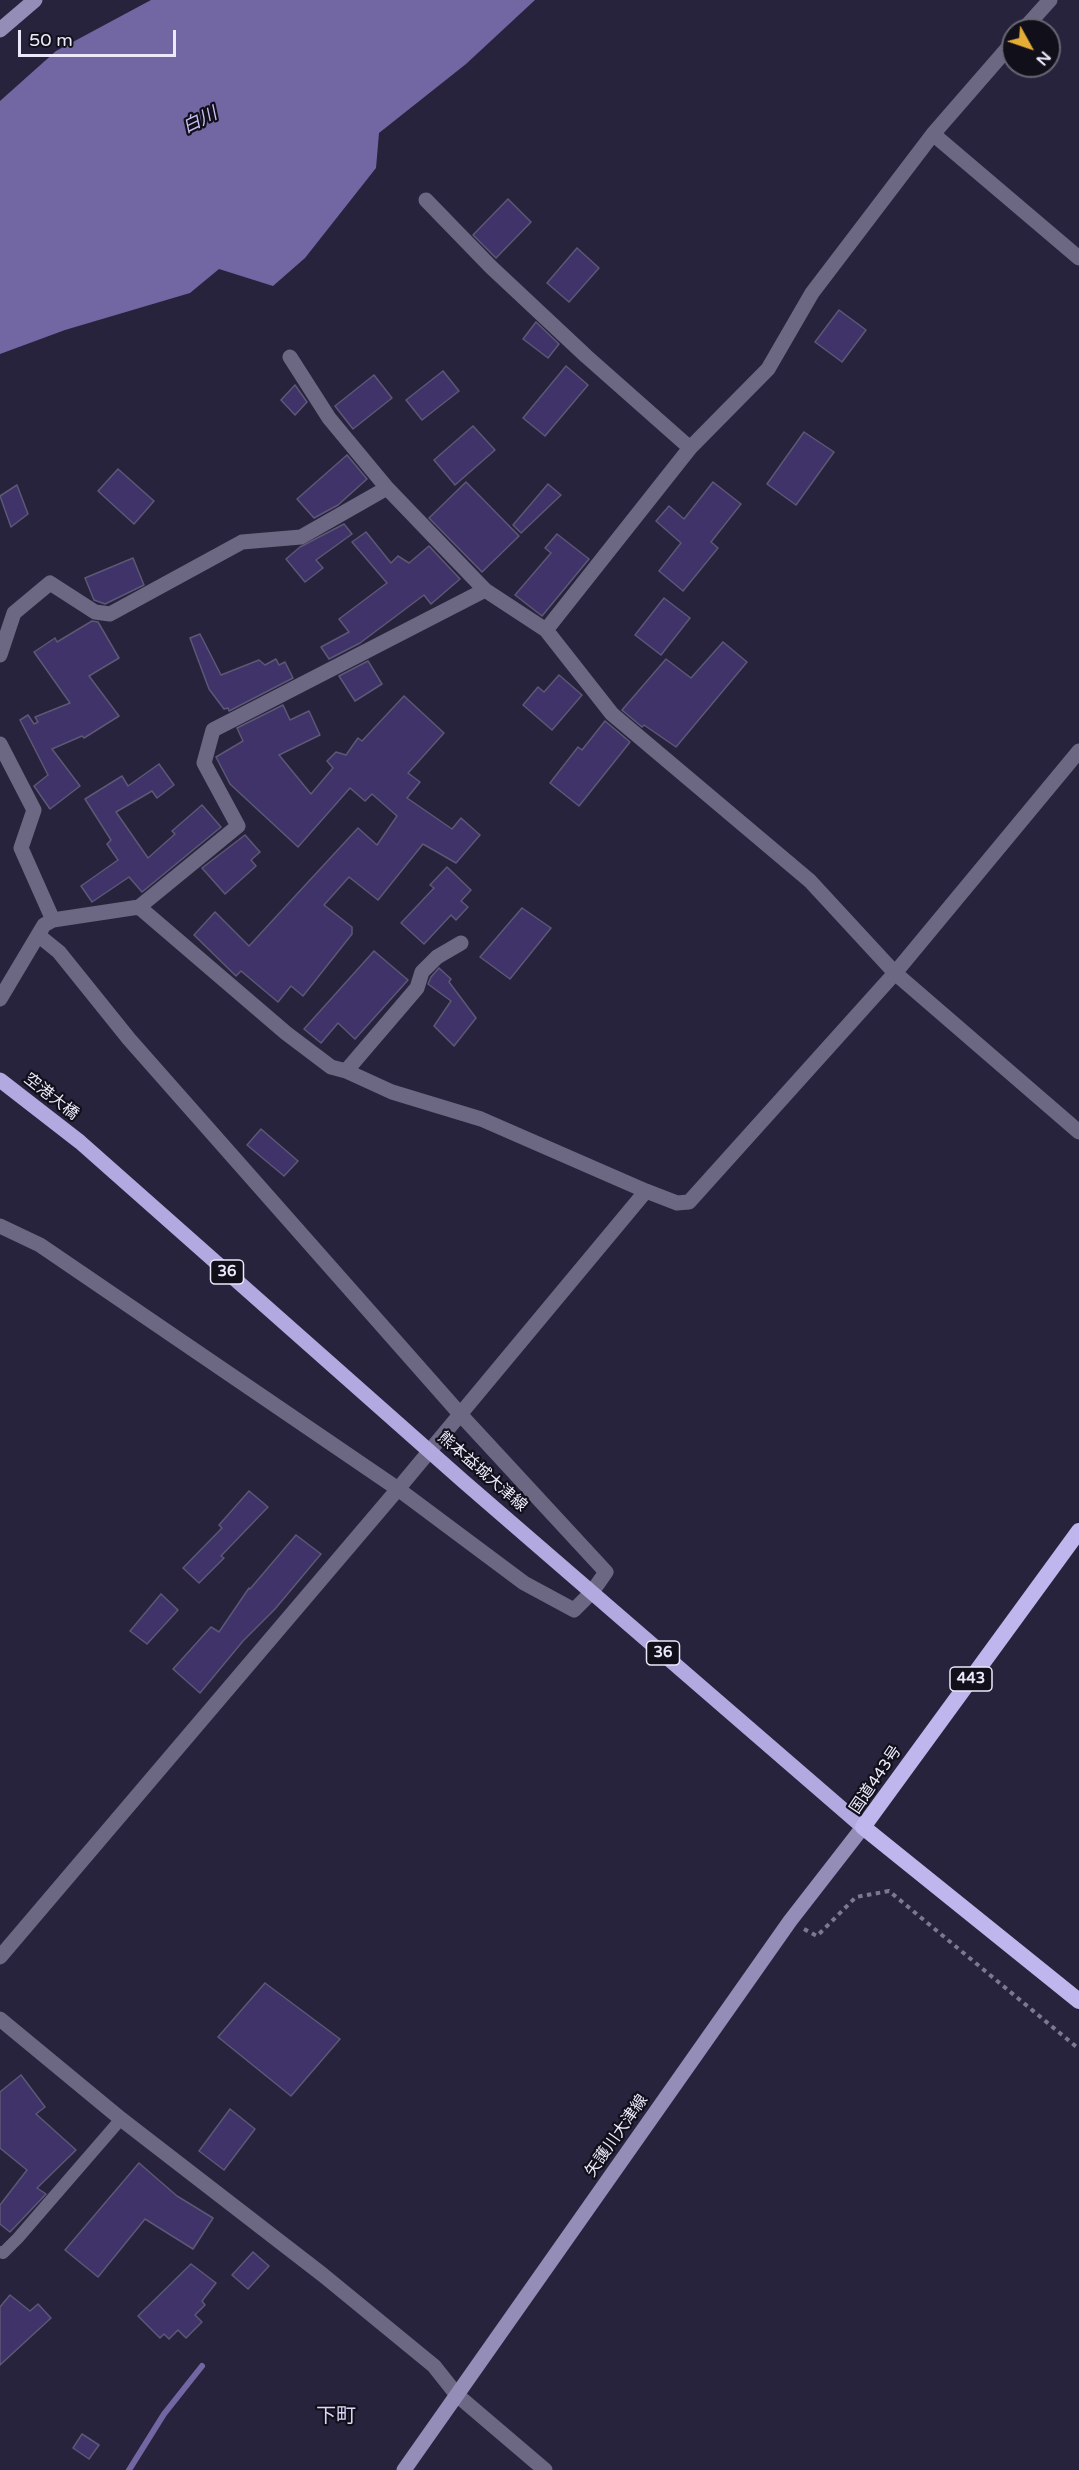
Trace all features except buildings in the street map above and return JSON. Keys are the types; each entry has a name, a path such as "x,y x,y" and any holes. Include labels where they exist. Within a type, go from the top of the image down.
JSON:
{"highway":[{"name":"国道443号","path":"1079,1531 863,1827 1079,2001"}],"main road":[{"path":"0,30 34,0"},
{"name":"空港大橋","path":"0,1080 80,1142"},
{"name":"熊本益城大津線","path":"80,1142 463,1480 863,1827"},
{"name":"矢護川大津線","path":"404,2470 790,1921 863,1827"}],"street":[{"path":"1034,18 1050,0"},
{"path":"546,630 690,448 768,369 812,293 933,134 1001,56"},
{"path":"933,134 1079,258"},
{"path":"426,200 491,267 586,356 690,448"},
{"path":"290,357 329,418 387,488 485,591 546,630 612,714 810,881 895,973 1079,1132"},
{"path":"0,655 14,613 50,583 95,612 110,614 242,542 301,537 387,488"},
{"path":"0,999 44,925 52,920 139,907 238,826 204,764 213,730 485,591"},
{"path":"0,744 34,810 21,848 52,920"},
{"path":"139,907 286,1033 331,1066 392,1092 481,1119 676,1203 690,1202 895,973 1079,751"},
{"path":"0,1226 40,1245 398,1489 524,1583 574,1610 592,1592 606,1572 460,1414 129,1039 59,952 38,936"},
{"path":"346,1071 417,988 422,972 437,957 461,944"},
{"path":"0,1957 398,1489 645,1191"},
{"path":"0,2019 121,2119 323,2275 434,2366 457,2395 545,2470"}],"lane":[{"path":"0,2252 3,2253 18,2238 121,2119"}],"path":[{"path":"790,1921 817,1936 856,1897 889,1891 1079,2049"}],"water":[{"name":"白川","path":"151,0 535,0 466,64 379,133 376,168 305,258 273,286 219,269 190,293 65,330 0,354 0,101 56,51"}],"waterway":[{"path":"129,2470 164,2414 202,2366"}],"district":[{"name":"下町","path":"336,2417"}]}
